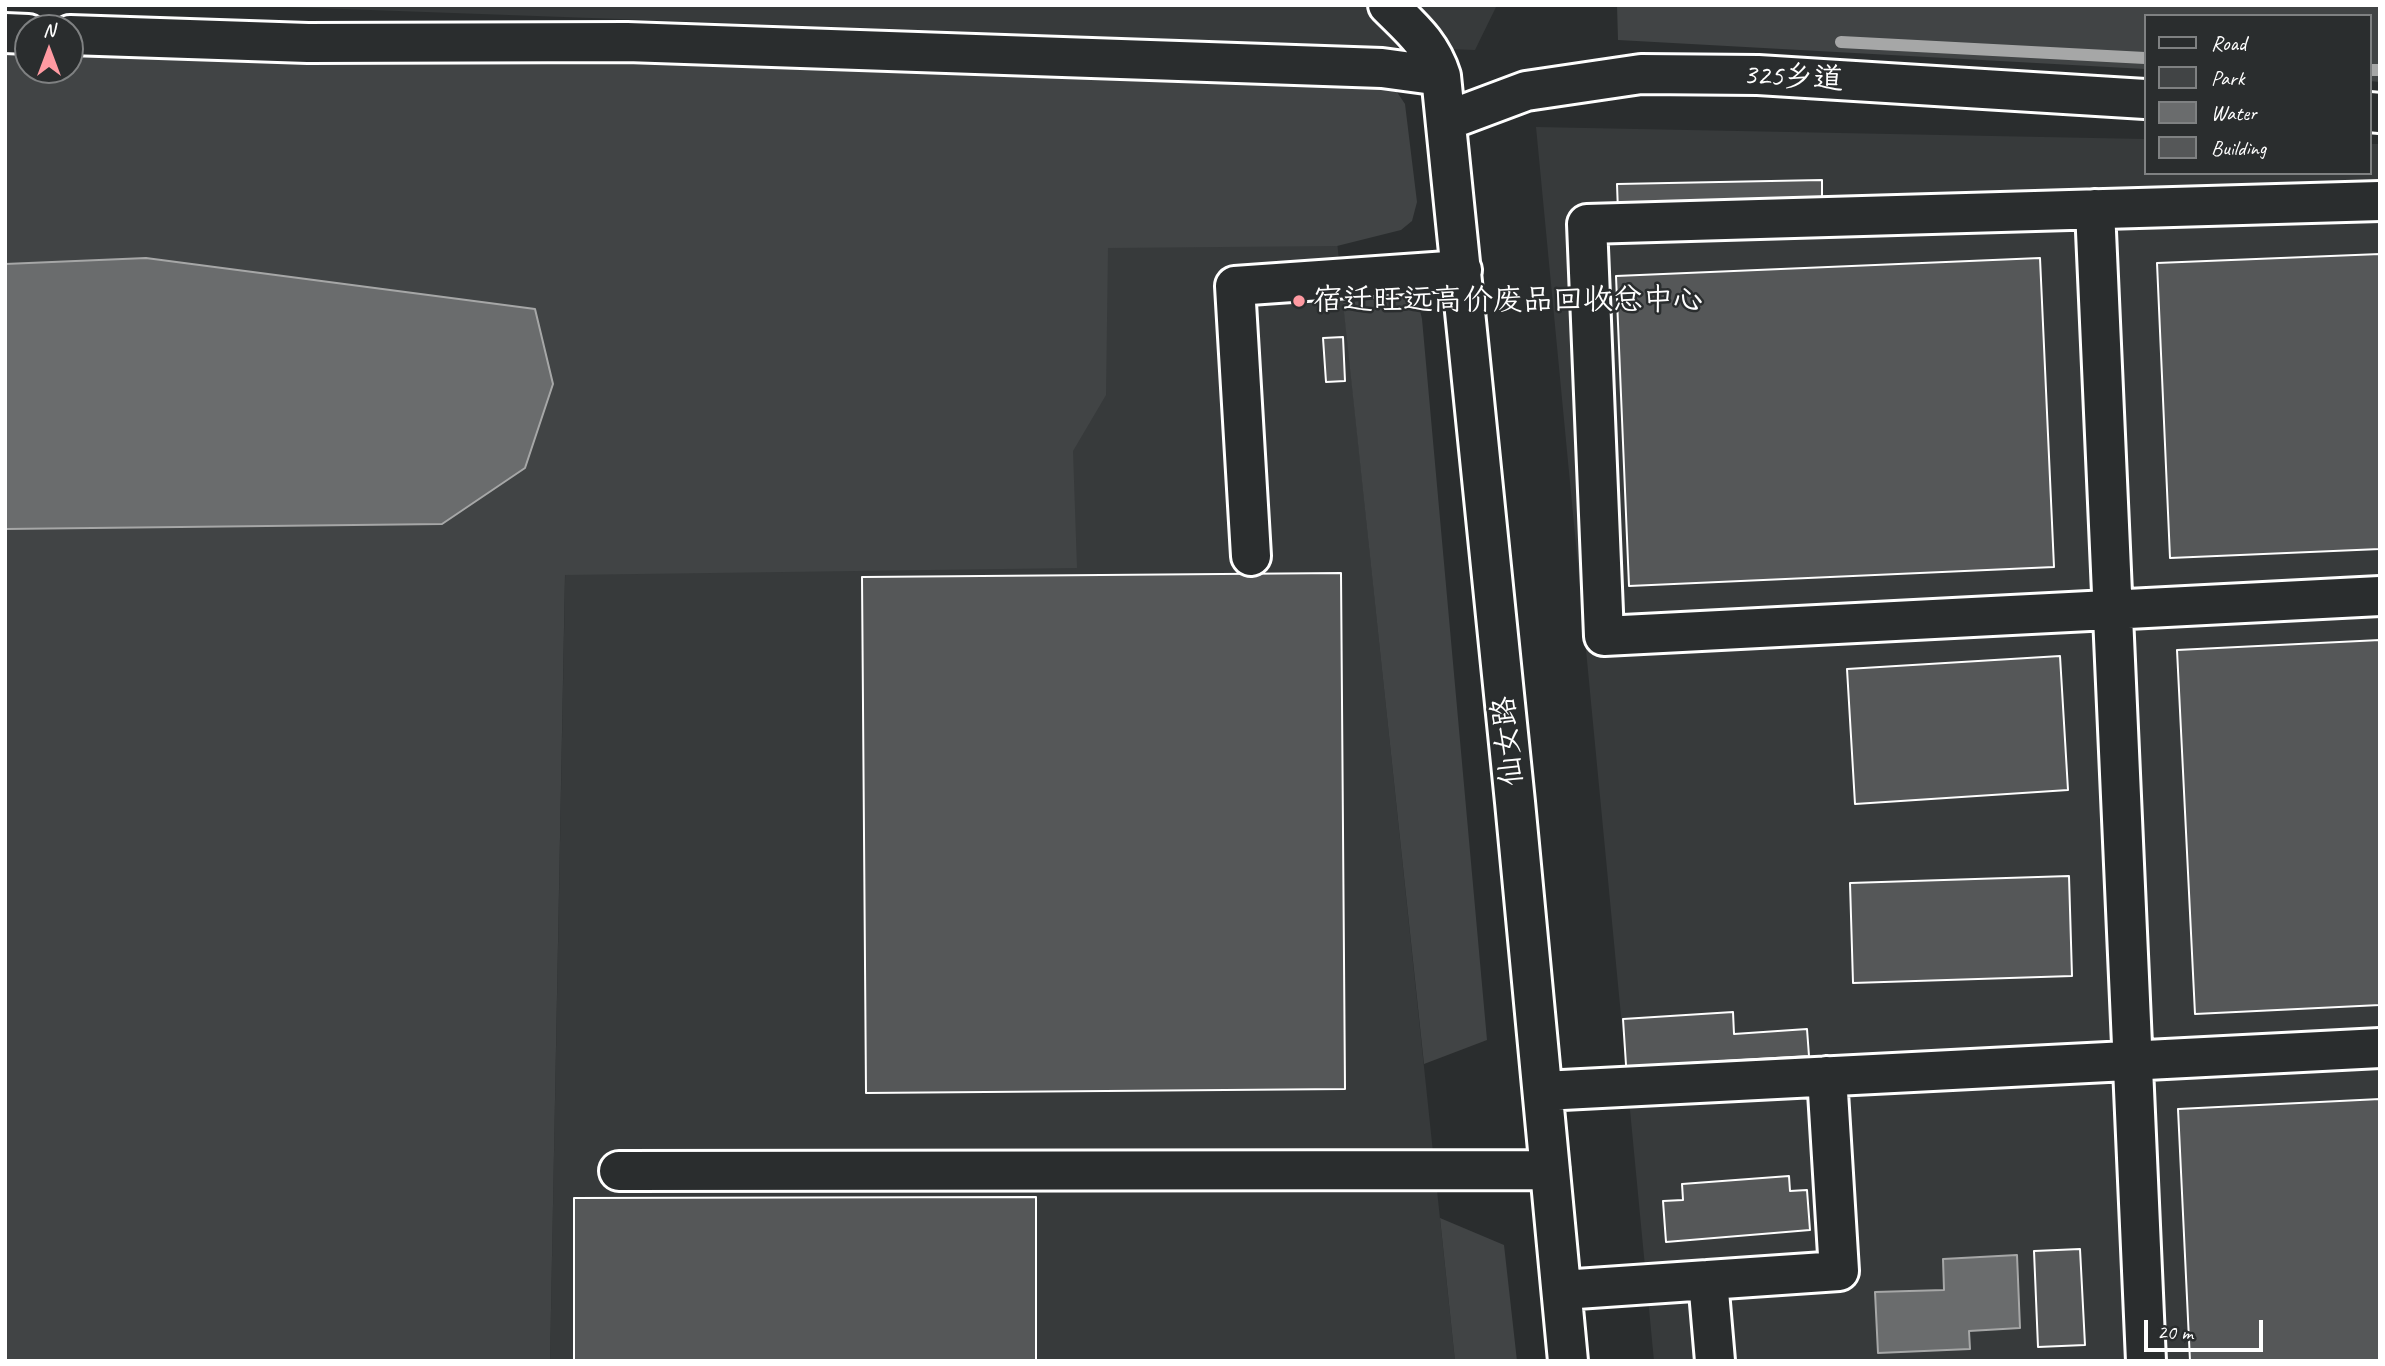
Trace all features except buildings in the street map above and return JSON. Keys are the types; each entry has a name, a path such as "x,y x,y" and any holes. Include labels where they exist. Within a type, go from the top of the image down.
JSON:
{"street":[{"name":"仙女路","path":"1388,5 1426,44 1435,58 1441,76 1569,1361"},
{"path":"84,35 308,43 640,42 1382,68 1441,76"},
{"name":"325乡道","path":"1446,121 1526,90 1641,74 1758,75 2144,99"},
{"path":"2380,201 1587,224 1604,636 2380,596"},
{"path":"2095,209 2146,1361"},
{"path":"1251,556 1235,286 1462,270"},
{"path":"1543,1091 2380,1048"},
{"path":"1562,1290 1839,1271 1827,1076"},
{"path":"619,1171 1550,1170"},
{"path":"1708,1280 1715,1361"}],"shaded area":[{"path":"232,5 1497,5 1475,50"},
{"path":"574,116 1328,156 1455,1361 550,1361"},
{"path":"1536,127 2144,139 2144,175 2371,175 2371,144 2380,144 2380,1361 1654,1361"}],"green space":[{"path":"1617,5 2380,5 2380,82 2371,81 2371,14 2144,14 2144,69 1618,40"},
{"path":"5,45 14,45 14,84 84,84 84,47 1385,85 1397,92 1405,104 1417,202 1412,221 1401,230 1337,246 1108,248 1106,395 1073,451 1077,568 565,575 550,1361 5,1361"},
{"path":"1410,298 1419,306 1422,319 1487,1040 1424,1064 1343,303"},
{"path":"1440,1218 1504,1245 1517,1361 1455,1361"}],"water":[{"path":"146,258 535,309 553,384 525,468 442,524 5,529 5,264"},
{"path":"2017,1255 2020,1328 1969,1331 1970,1349 1878,1353 1875,1292 1944,1290 1943,1259"}],"waterway":[{"path":"1841,42 2144,58"},
{"path":"2371,70 2380,70"}],"place":[{"name":"宿迁旺远高价废品回收总中心","path":"1299,301"}]}
